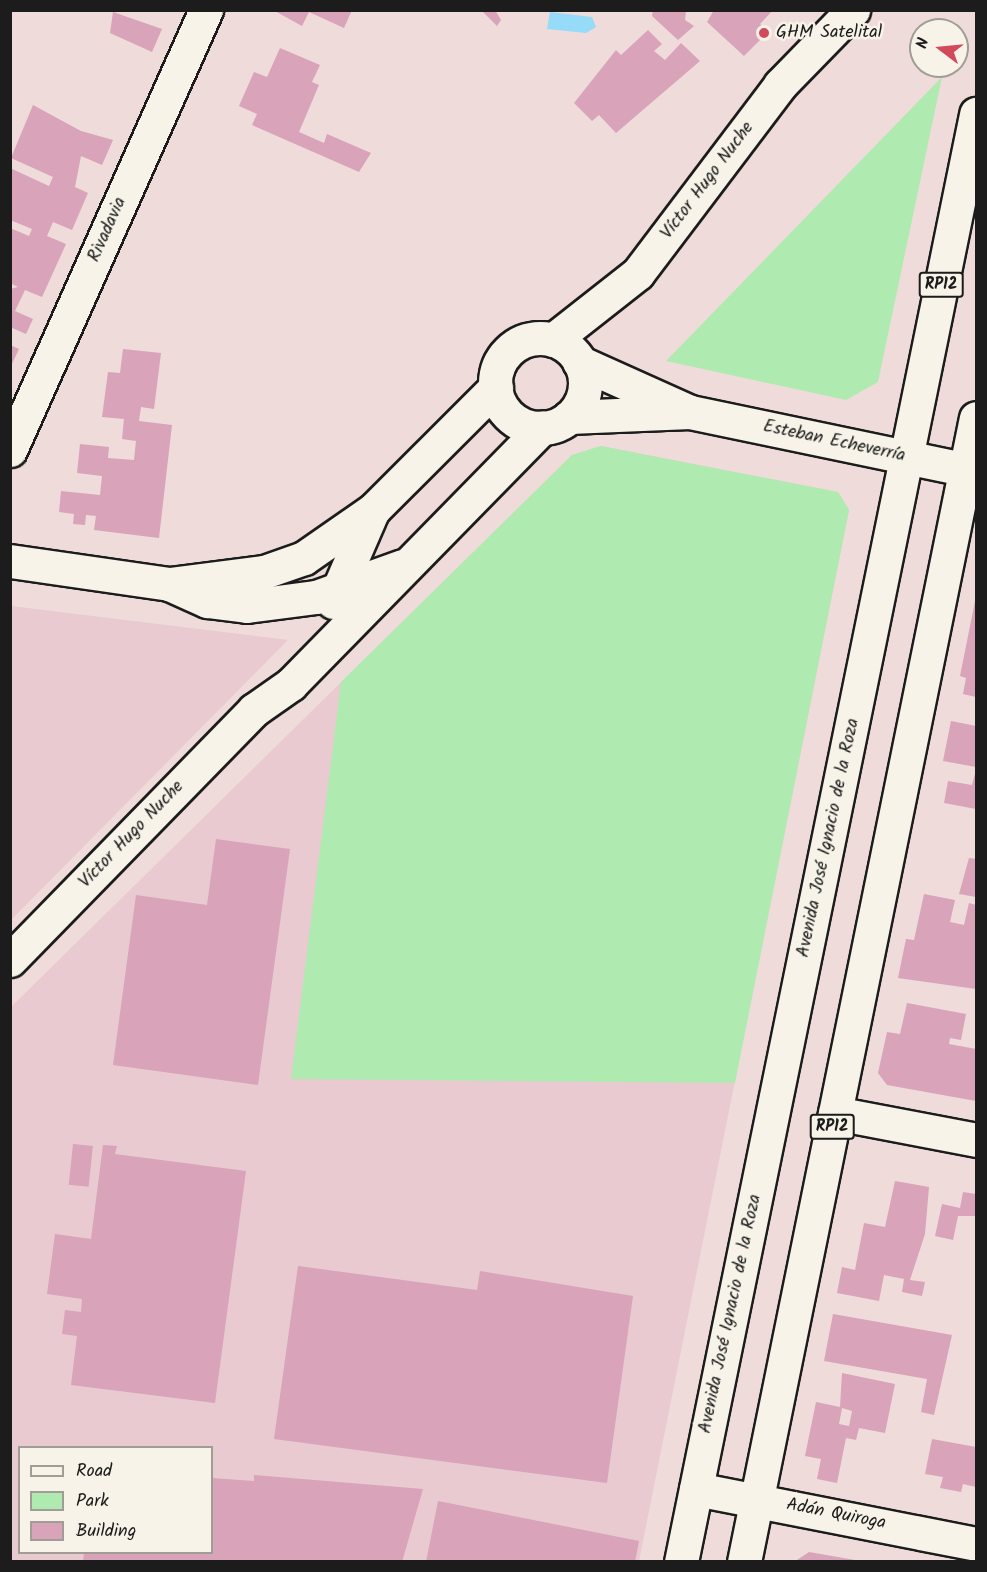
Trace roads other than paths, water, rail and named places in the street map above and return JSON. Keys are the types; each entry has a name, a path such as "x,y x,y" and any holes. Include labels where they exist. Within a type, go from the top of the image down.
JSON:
{"street":[{"name":"Rivadavia","path":"10,450 206,10"},
{"name":"Víctor Hugo Nuche","path":"553,340 638,273 780,85 854,10"},
{"name":"Avenida José Ignacio de la Roza","path":"681,1562 976,114"},
{"path":"10,561 169,584 207,601 247,606 294,602 338,590 409,563 556,422 585,390 579,362 553,340 535,338 506,353 495,387 373,510 284,567 169,584"},
{"name":"Esteban Echeverría","path":"579,362 690,412 971,471"},
{"path":"495,387 508,414 556,422"},
{"name":"Esteban Echeverría","path":"556,422 690,412"},
{"name":"RP12","path":"744,1562 835,1113 971,471 976,418"},
{"path":"338,590 373,510"},
{"name":"Víctor Hugo Nuche","path":"10,960 254,710 291,684 409,563"},
{"name":"Víctor Hugo Nuche","path":"254,710 279,671 320,627 338,590"},
{"path":"835,1113 976,1140"},
{"name":"Adán Quiroga","path":"696,1489 976,1544"}],"water":[{"path":"550,12 592,17 596,27 586,33 547,29"}],"place":[{"name":"GHM Satelital","path":"764,33"}]}
